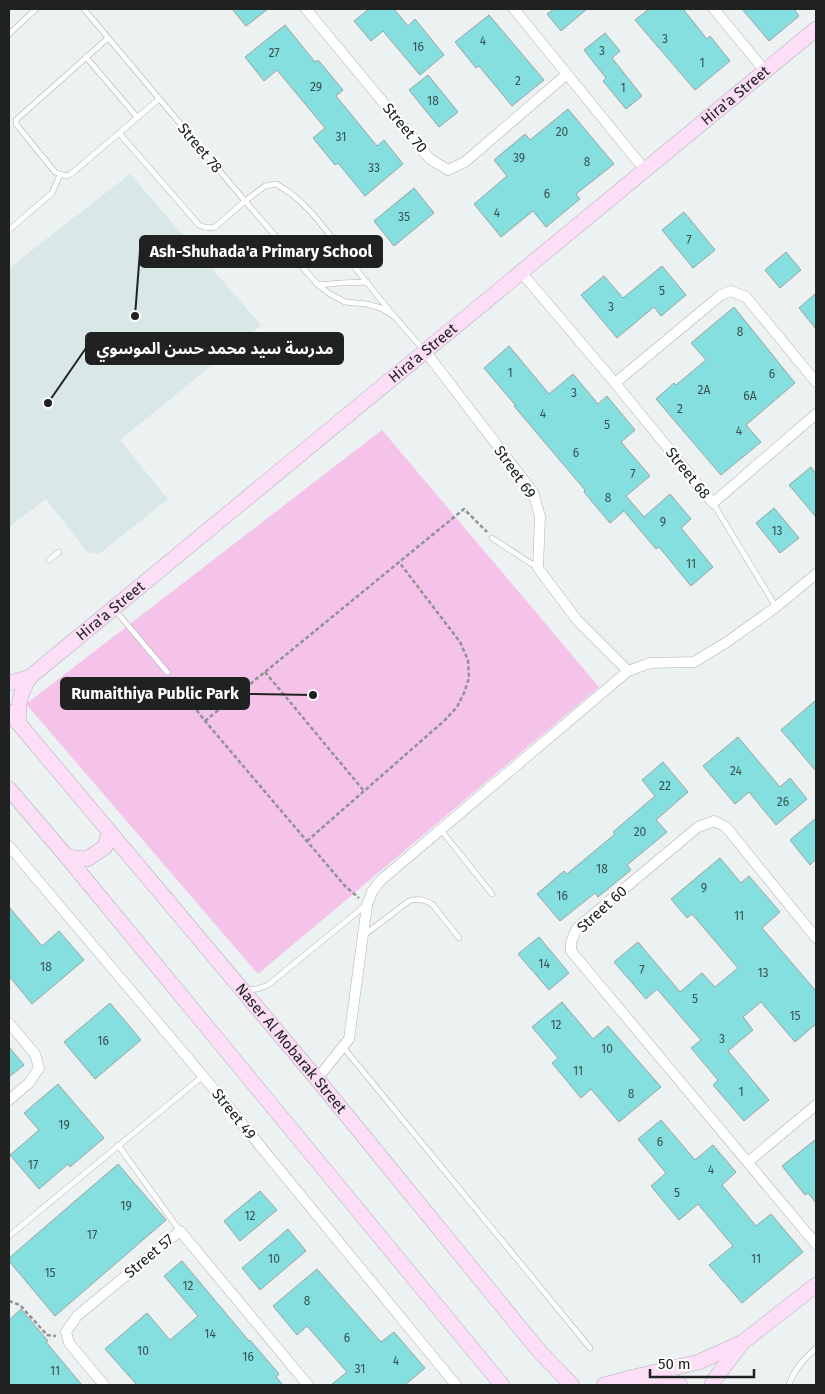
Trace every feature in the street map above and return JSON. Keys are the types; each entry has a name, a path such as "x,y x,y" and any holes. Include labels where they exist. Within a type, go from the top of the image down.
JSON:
{"street":[{"name":"Street 70","path":"306,9 430,159 448,170 465,162 567,74"},
{"path":"514,9 645,170"},
{"path":"714,9 765,71"},
{"name":"Hira'a Street","path":"14,718 25,685 30,677 816,29"},
{"name":"Street 68","path":"521,272 713,503 816,414"},
{"path":"615,383 721,295 732,291 746,297 816,382"},
{"name":"Street 69","path":"425,351 533,492 540,516 538,568"},
{"path":"538,568 577,620 628,671"},
{"path":"316,1079 349,1038 367,905 372,892 380,881 628,671 650,663 694,662 727,642 776,607 816,574"},
{"name":"Hira'a Street","path":"9,683 30,677"},
{"name":"Naser Al Mobarak Street","path":"14,718 316,1079 539,1351 572,1385"},
{"path":"9,789 67,856 502,1385"},
{"name":"Street 60","path":"816,938 726,827 714,821 698,827 577,928 571,942 571,951 816,1244"},
{"path":"67,856 87,859 105,847 109,832"},
{"name":"Street 49","path":"9,846 203,1076 456,1385"},
{"path":"9,1023 35,1054 39,1068 29,1083 9,1100"},
{"path":"748,1162 816,1105"},
{"name":"Street 57","path":"67,1337 66,1332 77,1316 180,1231 308,1385"},
{"path":"604,1385 699,1362 743,1342 816,1286"},
{"path":"67,1337 69,1343 104,1385"},
{"path":"712,1385 743,1342"},
{"path":"634,1377 663,1376 680,1385"}],"lane":[{"path":"9,34 36,9"},
{"name":"Street 78","path":"84,9 318,285 345,302 367,304 381,308 393,316"},
{"path":"108,38 16,120 16,124 55,172 66,176 71,174 159,98"},
{"path":"86,57 137,117"},
{"name":"Street 78","path":"119,133 199,225 204,228 215,228 265,186 276,184 288,190 311,211 393,316 425,351"},
{"path":"9,230 52,193 60,175"},
{"path":"318,285 367,282"},
{"path":"713,503 776,607"},
{"path":"492,538 538,568"},
{"path":"49,560 59,552"},
{"path":"113,608 168,672"},
{"path":"440,830 492,894"},
{"path":"363,936 403,905 415,899 421,899 433,904 460,938"},
{"path":"242,990 257,989 268,985 367,905"},
{"path":"343,1046 590,1348"},
{"path":"9,1236 203,1076"},
{"path":"118,1145 180,1231"},
{"path":"789,1385 792,1376 801,1362 816,1348"}],"path":[{"path":"205,721 464,509 492,538"},
{"path":"307,841 444,721 457,707 469,678 468,660 460,642 399,562"},
{"path":"168,672 205,721 345,886 367,905"},
{"path":"265,672 364,791"},
{"path":"9,1301 20,1305 47,1335 67,1337"}],"shaded area":[{"path":"130,174 261,325 120,440 168,499 99,554 87,552 46,499 9,527 9,268"},
{"path":"382,430 599,687 258,974 26,704"}],"building":[{"path":"232,9 268,9 246,26"},
{"path":"369,9 394,9 408,26 415,19 444,55 420,75 383,31 371,41 354,21"},
{"path":"554,9 587,9 561,31 547,14"},
{"path":"649,9 683,9 707,39 710,36 730,61 695,90 635,20"},
{"path":"742,9 794,9 799,16 769,41"},
{"path":"489,15 544,80 512,106 479,66 476,68 455,42"},
{"path":"285,25 315,62 318,60 343,90 336,96 377,146 384,140 403,164 365,196 338,163 335,165 313,138 325,128 277,70 264,81 245,57"},
{"path":"605,33 620,51 612,58 642,96 626,109 603,81 606,78 584,50"},
{"path":"428,75 458,112 439,127 409,90"},
{"path":"568,109 614,164 576,194 580,199 546,227 533,211 501,237 474,204 507,176 494,160 525,134 530,140"},
{"path":"414,188 434,213 394,246 374,221"},
{"path":"684,212 715,250 693,268 662,230"},
{"path":"786,252 801,270 780,288 765,270"},
{"path":"662,266 686,295 661,316 654,307 617,338 581,295 604,276 623,298"},
{"path":"816,293 816,329 799,308"},
{"path":"734,307 795,383 746,425 761,442 721,475 656,399 674,383 676,385 706,360 691,343"},
{"path":"509,346 549,394 573,374 598,404 607,396 635,430 621,442 650,476 626,496 644,517 670,494 691,519 681,528 713,567 691,586 659,547 656,549 624,511 610,523 484,368"},
{"path":"811,467 816,474 816,517 789,485"},
{"path":"774,508 799,538 780,553 756,523"},
{"path":"816,700 816,771 781,730"},
{"path":"738,737 780,787 790,778 807,799 776,825 749,792 735,804 703,766"},
{"path":"663,762 688,792 656,820 667,832 627,865 631,870 598,897 595,893 560,921 537,894 564,871 567,874 615,834 613,832 655,796 642,780"},
{"path":"816,818 816,859 810,865 790,840"},
{"path":"720,858 741,883 749,876 780,912 762,928 816,991 816,1024 795,1042 761,1002 743,1017 753,1030 728,1051 769,1100 744,1121 713,1085 718,1080 691,1048 701,1040 657,989 646,999 614,962 638,942 680,992 702,973 715,987 738,968 692,914 687,918 671,899"},
{"path":"9,907 42,946 59,931 84,960 32,1004 9,976"},
{"path":"539,937 569,973 549,990 518,954"},
{"path":"562,1002 593,1039 608,1026 661,1087 619,1122 591,1089 581,1098 552,1063 558,1058 532,1027"},
{"path":"110,1003 141,1040 95,1079 64,1042"},
{"path":"9,1047 24,1065 9,1077"},
{"path":"58,1084 104,1138 70,1167 68,1164 39,1189 10,1155 39,1130 24,1113"},
{"path":"661,1120 695,1160 713,1145 736,1172 722,1185 756,1226 771,1214 803,1252 742,1303 709,1265 733,1246 698,1204 679,1220 651,1186 666,1173 638,1139"},
{"path":"816,1139 816,1203 808,1193 805,1195 782,1166"},
{"path":"118,1164 166,1220 55,1316 9,1261 9,1258"},
{"path":"260,1191 277,1210 240,1241 224,1221"},
{"path":"288,1229 306,1251 260,1290 242,1268"},
{"path":"182,1261 279,1374 276,1377 283,1385 137,1385 105,1349 147,1313 170,1340 198,1316 164,1276"},
{"path":"317,1269 381,1342 394,1332 425,1368 405,1385 331,1385 347,1372 307,1326 297,1335 273,1306"},
{"path":"21,1309 82,1385 9,1385 9,1320"}],"place":[{"name":"Ash-Shuhada'a Primary School","path":"135,316"},
{"name":"مدرسة سيد محمد حسن الموسوي","path":"48,403"},
{"name":"Rumaithiya Public Park","path":"313,695"}]}
